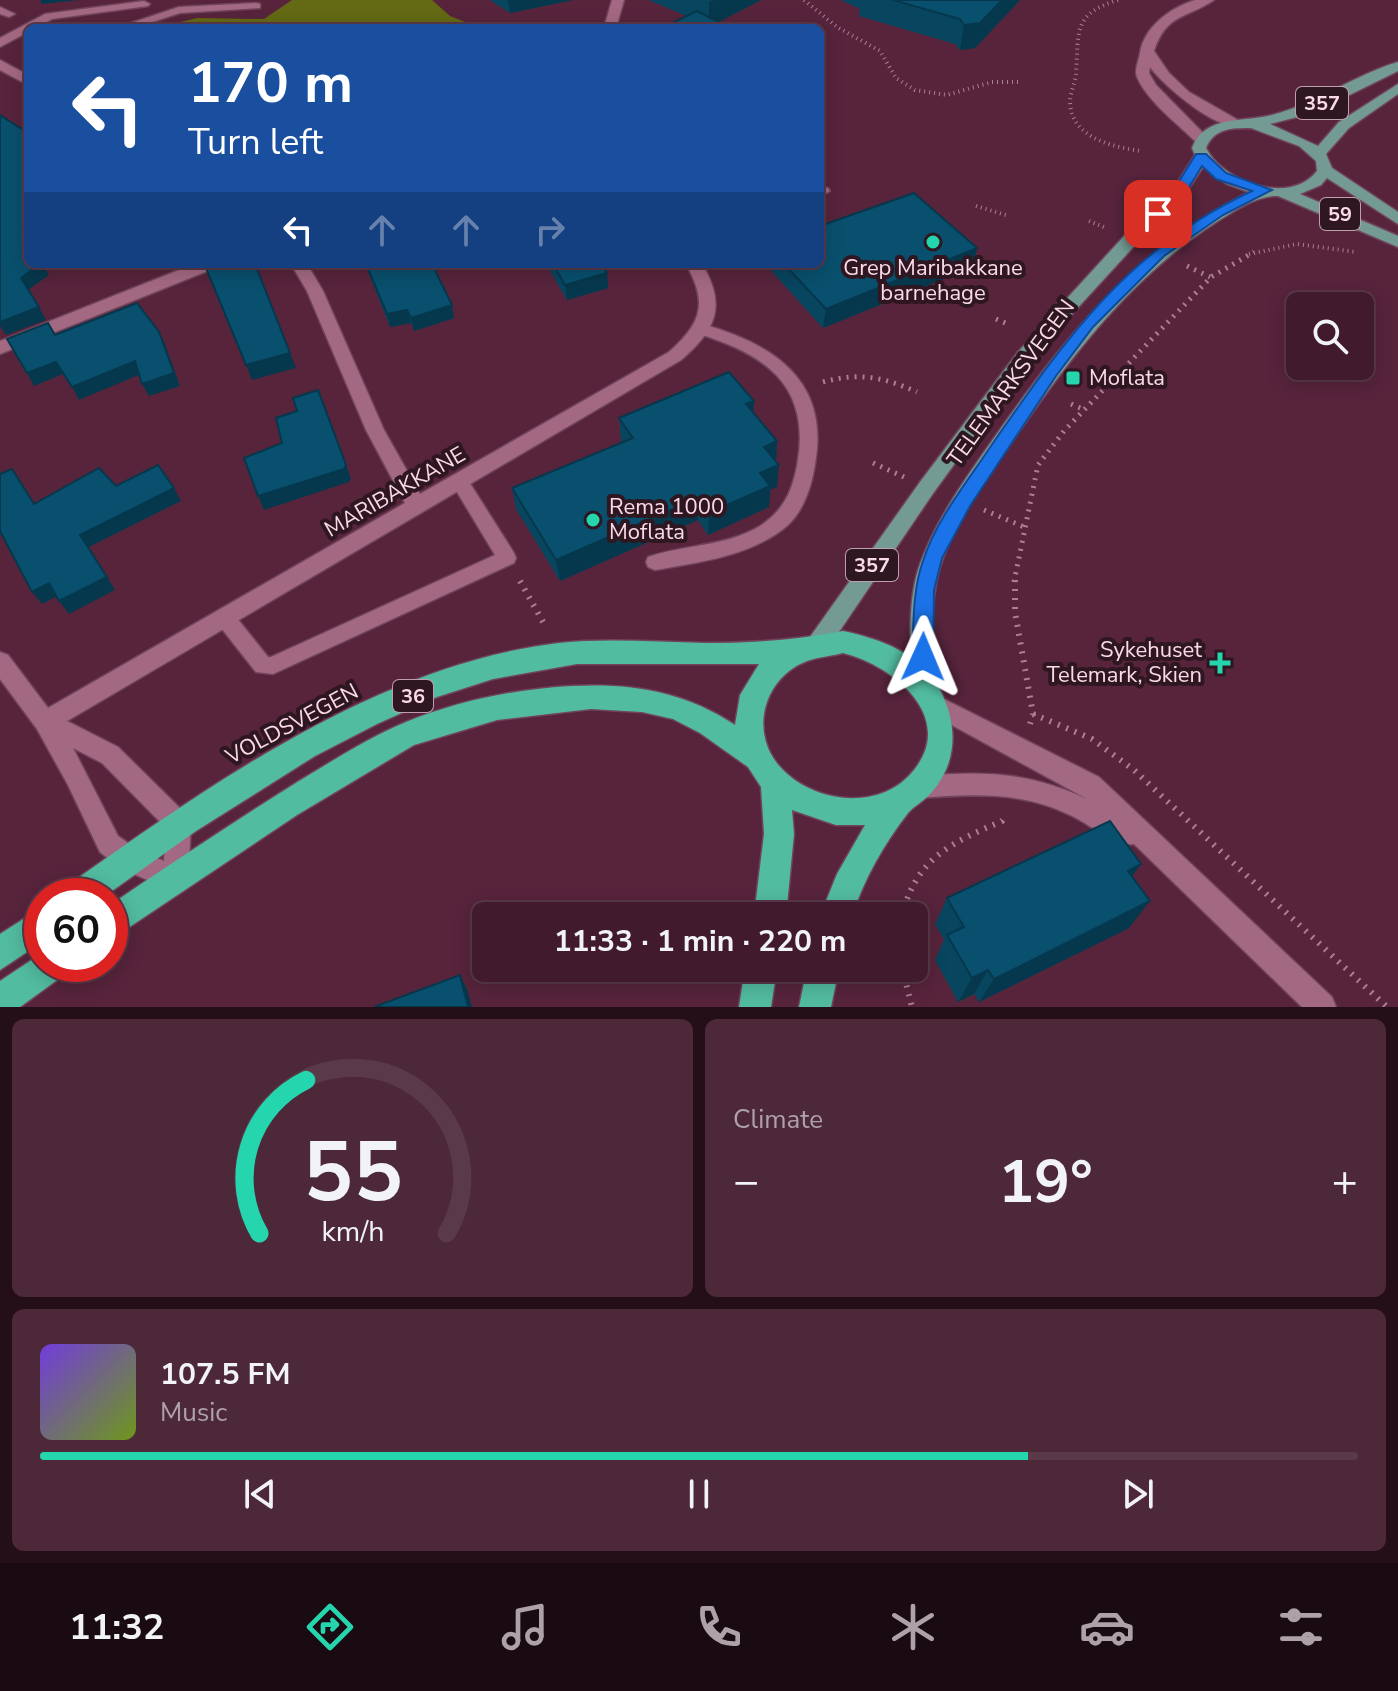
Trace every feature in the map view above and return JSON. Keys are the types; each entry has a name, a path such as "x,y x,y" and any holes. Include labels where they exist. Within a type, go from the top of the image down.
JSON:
{"highway":[{"name":"36","path":"757,757 748,719 751,698 769,670 807,647 843,642 867,646 888,655 928,695"},
{"name":"VOLDSVEGEN","path":"103,878 179,824 247,781 362,719 418,693 508,664 594,650 728,655 807,647"},
{"path":"840,902 866,848 932,769 939,747 940,726 928,695"},
{"name":"36","path":"128,912 358,760 415,731 474,712 538,699 595,697 644,700 679,709 715,727 757,757 775,781 798,799 823,809 849,813 876,810 909,794"},
{"path":"772,902 779,834 775,781"},
{"path":"0,954 24,936"},
{"path":"0,1001 27,982"},
{"path":"755,1007 759,982"},
{"path":"815,1007 820,982"}],"main road":[{"name":"357","path":"1201,148 1216,128 1308,110 1398,66"},
{"name":"357","path":"1272,191 1306,187 1315,182 1320,161 1344,125 1398,88"},
{"name":"357","path":"1245,124 1291,134 1320,161"},
{"path":"1201,148 1221,176 1272,191"},
{"name":"TELEMARKSVEGEN","path":"807,647 1024,356 1131,239 1176,197 1201,148"},
{"name":"59","path":"1320,161 1398,219"},
{"name":"TELEMARKSVEGEN","path":"928,695 925,590 933,558 963,502 1002,441 1087,324 1159,253 1218,212 1272,191"},
{"name":"59","path":"1272,191 1351,219 1398,242"}],"street":[{"path":"611,24 618,0"},
{"path":"1201,148 1142,73 1146,48 1152,34 1164,20 1208,0"},
{"path":"1146,48 1168,84 1189,101 1245,124"},
{"path":"0,64 24,76"},
{"path":"0,348 199,268"},
{"path":"301,268 315,291 375,430 417,507"},
{"path":"696,268 709,300 708,316 702,329"},
{"name":"MARIBAKKANE","path":"45,722 654,371 692,343 702,329"},
{"path":"0,662 45,722 77,777 109,844 129,859 175,879 179,824 110,755 45,722"},
{"path":"928,695 1090,785 1322,1007"},
{"path":"909,794 977,783 1017,786 1084,809 1158,850"}],"lane":[{"path":"34,24 49,16 144,4"},
{"path":"135,24 179,10 256,6"},
{"path":"0,43 24,30"},
{"path":"655,562 734,548 764,533 784,518 799,494 813,446 809,415 799,389 782,369 758,349 732,336 702,329"},
{"path":"225,618 263,666 273,665 507,558 460,482"}],"path":[{"path":"804,0 837,27 880,51 896,78 915,90 947,95 992,82 1022,82"},
{"path":"1118,0 1090,9 1081,22 1074,47 1077,79 1070,102 1078,123 1090,137 1121,149 1141,151"},
{"path":"976,206 1009,216"},
{"path":"1027,736 1033,714 1015,612 1014,584 1038,465 1064,431 1211,277 1232,260 1267,246 1334,247 1364,254"},
{"path":"1184,265 1211,277"},
{"path":"996,319 1010,325"},
{"path":"799,389 859,373 883,376 917,392"},
{"path":"1071,404 1085,410"},
{"path":"873,463 909,479"},
{"path":"974,506 1024,527"},
{"path":"507,558 543,622"},
{"path":"1033,714 1092,739 1134,770 1387,1007"},
{"path":"904,902 920,868 945,847 1002,821 1014,804"},
{"path":"906,982 912,1007"}],"shaded area":[{"path":"292,0 432,0 450,16 470,24 172,24 197,18 264,19"}],"building":[{"path":"893,0 1002,0 980,23 964,25 960,19"},
{"path":"697,11 722,24 670,24"},
{"path":"0,115 24,130 24,268 35,268 21,278 39,307 0,322"},
{"path":"914,193 977,248 826,309 788,268 824,268 824,225"},
{"path":"206,268 257,268 290,353 246,365"},
{"path":"368,268 434,268 452,305 411,318 407,310 387,314"},
{"path":"555,268 604,268 607,273 565,285"},
{"path":"137,303 159,332 174,373 142,384 135,361 72,387 56,362 27,373 7,339 48,323 55,335"},
{"path":"729,372 754,401 746,404 777,441 764,447 779,465 760,473 770,486 709,513 698,498 556,560 512,488 633,438 619,418"},
{"path":"318,390 346,465 344,469 258,496 244,458 282,443 276,418 297,411 293,398"},
{"path":"158,465 174,488 80,535 107,577 59,601 49,583 32,592 0,531 0,474 12,469 34,504 99,468 116,486"},
{"path":"1110,821 1141,864 1128,871 1150,901 994,979 988,970 972,978 947,935 964,927 947,898"},
{"path":"460,975 468,1007 374,1007"}],"place":[{"name":"Grep Maribakkane barnehage","path":"933,242"},
{"name":"Moflata","path":"1073,378"},
{"name":"Rema 1000 Moflata","path":"593,520"},
{"name":"Sykehuset Telemark, Skien","path":"1220,663"}],"route":[{"path":"923,657 925,590 933,558 963,502 1051,372 1087,324 1159,253 1218,212 1265,190 1221,176 1201,157 1176,197 1158,214"}]}
